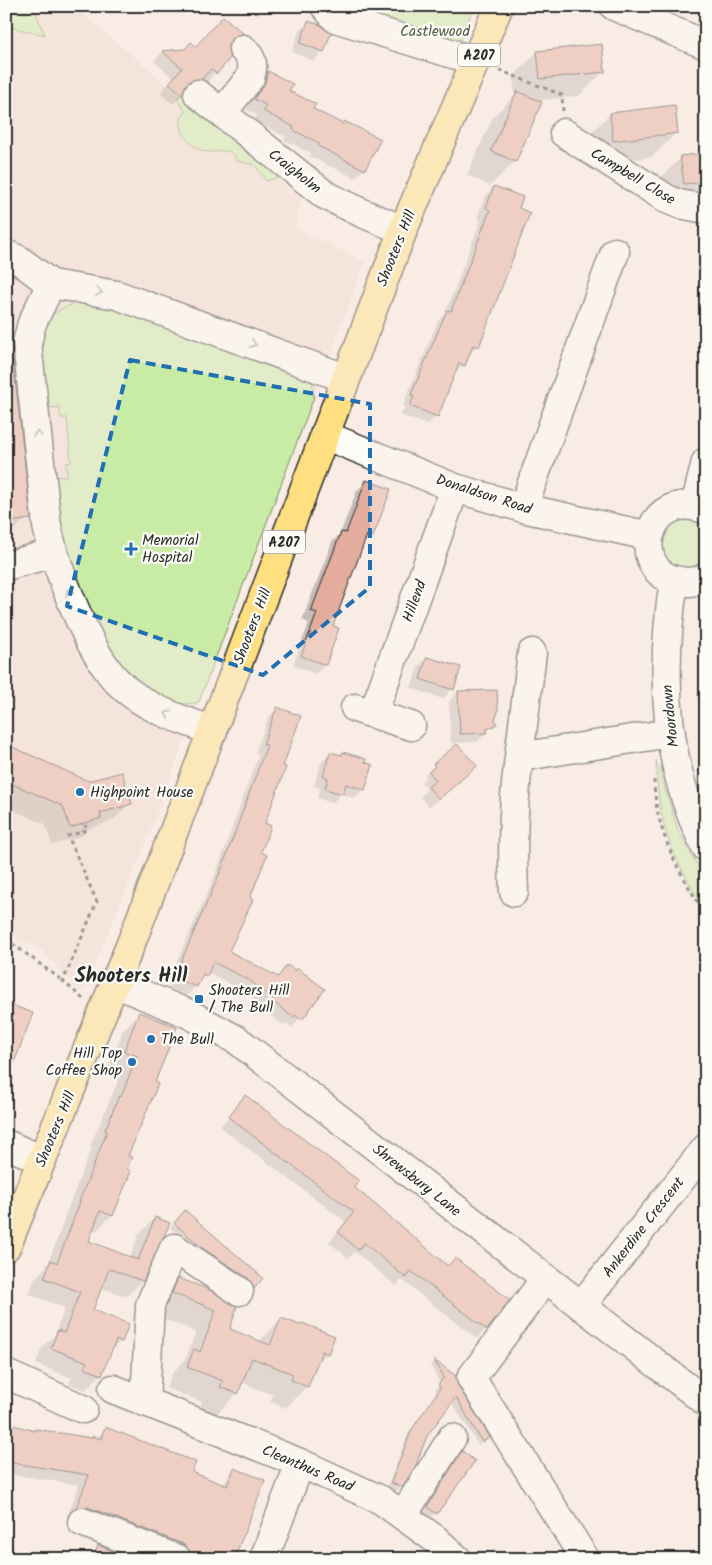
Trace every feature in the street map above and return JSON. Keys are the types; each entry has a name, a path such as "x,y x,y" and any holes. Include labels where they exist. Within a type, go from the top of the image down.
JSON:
{"main road":[{"name":"Shooters Hill","path":"6,1247 115,983 213,731 345,378 403,230 487,66 499,6"}],"street":[{"path":"325,6 335,18 487,66"},
{"path":"614,6 706,46"},
{"path":"222,113 250,78 252,72 251,59 243,49"},
{"name":"Craigholm","path":"198,94 325,195 362,214 403,230"},
{"name":"Campbell Close","path":"564,133 667,199 679,204 706,209"},
{"path":"523,508 615,252"},
{"path":"6,254 19,260 51,284 118,295 345,378"},
{"path":"51,284 32,323 17,345 53,553 94,649 118,682 144,702 173,717 213,731"},
{"name":"Donaldson Road","path":"324,435 455,488 523,508 648,536"},
{"path":"706,462 700,508 682,505 670,508 656,520 648,536 650,558 656,568 674,581 687,582 706,577"},
{"name":"Hillend","path":"411,726 364,711 455,488"},
{"path":"6,566 53,553"},
{"name":"Moordown","path":"674,581 667,632 666,686 670,733 680,781 706,846"},
{"path":"514,892 512,838 514,791 532,653"},
{"path":"519,756 670,733"},
{"name":"Shrewsbury Lane","path":"115,983 189,1014 237,1040 706,1402"},
{"path":"6,1144 42,1160"},
{"name":"Ankerdine Crescent","path":"581,1306 706,1148"},
{"path":"145,1402 150,1305 174,1248 239,1291"},
{"path":"545,1279 471,1378 585,1559"},
{"path":"6,1374 83,1410"},
{"name":"Cleanthus Road","path":"113,1389 300,1463 381,1500 403,1514 457,1559"},
{"path":"403,1514 452,1438"},
{"path":"264,1559 300,1463"},
{"path":"82,1522 141,1552 176,1559"}],"path":[{"path":"487,66 562,95 564,133"},
{"path":"63,981 97,902 68,836 87,830 85,825"},
{"path":"6,940 63,981 79,997 86,1000"}],"highlighted area":[{"path":"130,360 370,404 370,587 263,675 67,606"}],"shaded area":[{"name":"Memorial Hospital","path":"6,6 74,6 302,200 295,227 365,262 147,840 83,993 38,947 6,934"}],"green space":[{"path":"6,6 33,6 45,35 6,26"},
{"name":"Castlewood","path":"312,6 474,6 452,62"},
{"path":"180,95 186,95 279,172 279,177 266,181 255,165 236,161 230,152 208,152 195,147 182,130 182,117 186,112 177,99"},
{"path":"75,298 84,298 306,372 312,381 314,397 199,702 171,702 146,691 124,669 105,642 89,610 66,548 59,517 56,477 67,476 66,463 71,462 67,418 61,418 59,407 50,408 42,346 47,323 52,315 61,309 77,303"},
{"path":"667,519 706,520 706,567 699,571 664,564 656,537"},
{"path":"656,760 678,830 706,881 706,911 675,856 663,823 657,784"}],"building":[{"path":"223,16 244,34 232,38 228,45 230,58 217,74 211,69 202,79 192,80 186,85 183,95 169,83 182,68 162,51 185,49 191,42 196,46"},
{"path":"308,21 321,25 331,33 324,52 300,43"},
{"path":"602,44 605,72 540,79 537,51"},
{"path":"268,71 293,84 289,91 316,104 313,109 343,124 344,121 381,139 365,170 318,146 319,143 293,130 294,127 263,111 266,105 254,99 265,83"},
{"path":"517,91 542,102 516,162 491,151"},
{"path":"675,105 678,133 613,141 610,113"},
{"path":"706,153 706,182 684,184 680,156"},
{"path":"494,186 523,197 519,208 530,213 479,347 473,345 465,366 459,363 438,417 410,406 414,396 411,395 447,310 451,311 490,210 486,208"},
{"path":"6,360 13,360 31,519 9,522 9,519 6,519"},
{"path":"366,480 391,489 373,537 367,535 333,626 339,628 326,665 301,656 317,613 311,611 341,532 346,533"},
{"path":"427,657 461,667 454,690 420,679"},
{"path":"497,690 498,712 495,720 497,724 487,729 487,733 460,734 458,691"},
{"path":"277,707 301,716 283,766 286,767 265,823 271,826 261,852 267,855 250,898 253,900 229,951 278,977 287,965 296,971 297,968 325,989 302,1020 295,1015 293,1017 249,980 213,962 207,976 203,974 197,987 177,979 182,967 179,966 222,868 267,745 263,744"},
{"name":"Highpoint House","path":"6,744 88,781 122,772 132,804 100,813 101,818 70,828 63,806 6,781"},
{"path":"457,744 477,766 439,799 428,787 436,780 429,772 435,766 433,764"},
{"path":"330,752 342,755 343,752 366,759 365,762 373,765 365,790 346,784 343,794 325,789 328,778 323,776"},
{"path":"6,1003 33,1013 8,1079 6,1079"},
{"path":"139,1012 177,1027 155,1082 158,1084 128,1156 132,1157 127,1169 131,1171 113,1216 100,1211 89,1241 138,1260 155,1217 170,1223 143,1281 109,1269 93,1310 129,1324 122,1342 116,1340 102,1375 84,1368 87,1362 51,1348 58,1330 64,1333 80,1292 44,1278 51,1260 57,1263 107,1131 105,1130 119,1096 121,1097 137,1056 124,1051"},
{"path":"245,1095 359,1181 354,1187 448,1266 455,1258 510,1300 487,1330 411,1271 406,1278 364,1243 358,1250 338,1232 354,1212 228,1117"},
{"path":"185,1210 263,1278 254,1289 248,1278 201,1247 174,1223"},
{"path":"178,1278 208,1289 237,1306 230,1329 270,1345 281,1318 300,1325 302,1323 335,1336 328,1354 322,1351 308,1387 291,1380 293,1374 252,1358 238,1394 220,1387 223,1381 187,1367 194,1349 200,1352 216,1310 172,1293"},
{"path":"434,1360 456,1376 458,1386 490,1437 482,1442 456,1397 427,1436 415,1467 402,1487 391,1483 412,1429 441,1387 438,1385 444,1377"},
{"path":"6,1423 35,1431 35,1429 92,1438 93,1436 101,1439 105,1427 196,1462 192,1472 227,1486 234,1468 265,1480 234,1559 192,1559 189,1550 183,1544 88,1507 76,1508 89,1475 6,1462"},
{"path":"462,1451 475,1461 437,1514 427,1507"},
{"path":"98,1545 133,1559 93,1559"}],"place":[{"name":"Memorial Hospital","path":"131,549"},
{"name":"Highpoint House","path":"80,792"},
{"name":"Shooters Hill / The Bull","path":"199,999"},
{"name":"The Bull","path":"151,1039"},
{"name":"Hill Top Coffee Shop","path":"132,1062"}],"district":[{"name":"Shooters Hill","path":"131,975"}]}
